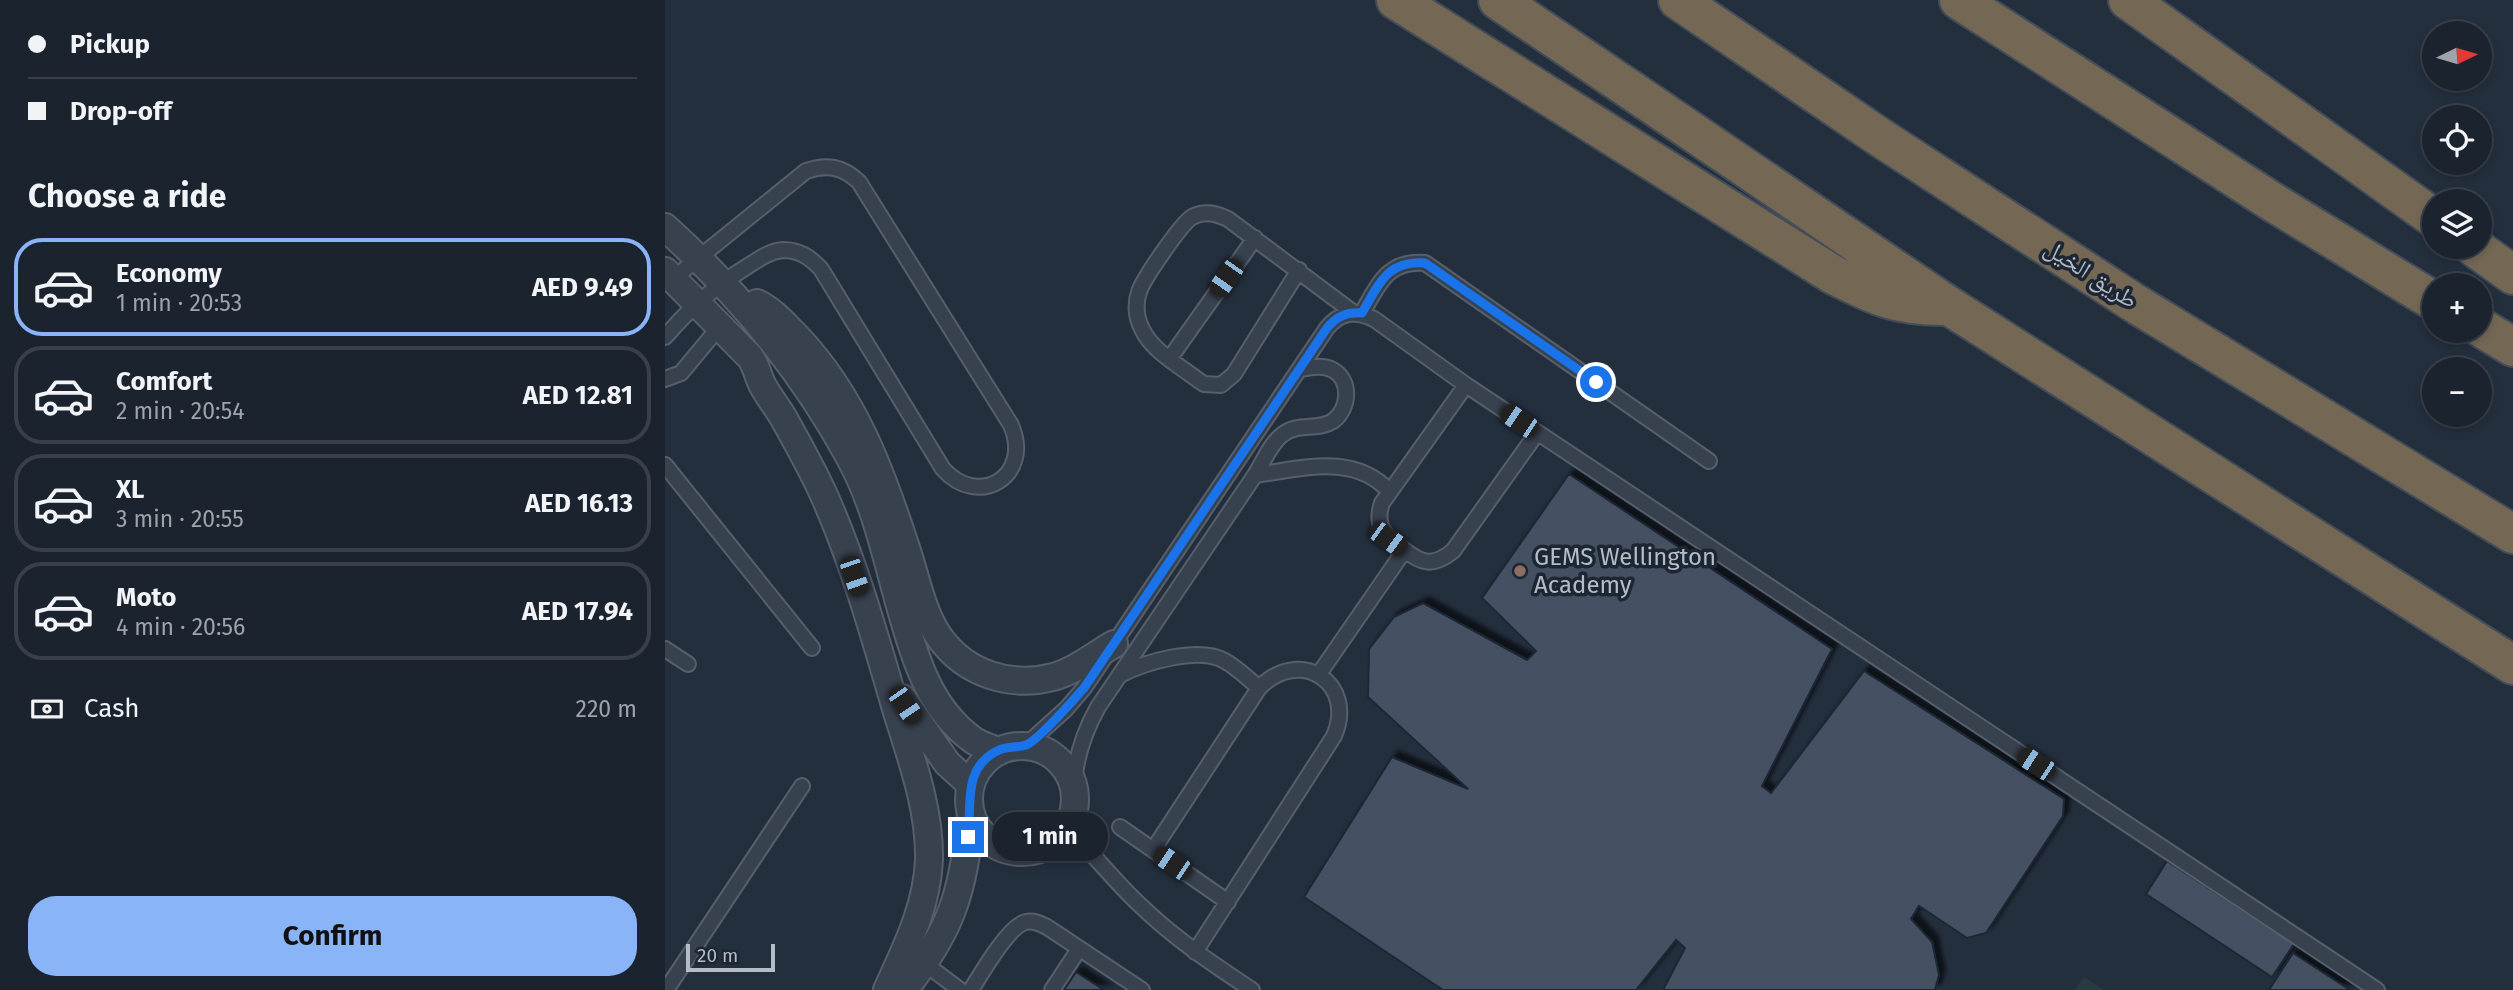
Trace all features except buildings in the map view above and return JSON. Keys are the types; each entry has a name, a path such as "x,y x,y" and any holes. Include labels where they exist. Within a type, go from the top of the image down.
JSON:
{"highway":[{"path":"1396,0 1832,274 1888,301 1918,307 1949,306"},
{"path":"1498,0 1949,306 2513,665"},
{"name":"طريق الخيل","path":"1678,0 1878,136 2125,297 2513,534"},
{"path":"1959,0 2271,201 2422,294"},
{"path":"2128,0 2422,209"},
{"path":"2491,259 2513,275"},
{"path":"2492,334 2513,347"}],"street":[{"path":"665,227 741,302 794,367 825,413 852,461 870,505 923,680 936,702 953,722 974,741 997,751"},
{"path":"667,282 691,308 750,357 758,369 761,383 794,436 823,493 841,538 881,659 919,784 927,823 929,860 924,899 911,940 887,990"},
{"path":"741,302 761,305 786,326 812,353 835,383 856,418 888,492 928,613 939,637 957,657 979,671 1003,680 1030,682 1056,677 1114,644"},
{"path":"691,308 711,337 743,373 761,383"},
{"path":"881,659 905,705 932,743 957,775 970,784"},
{"path":"1026,745 1041,748 1056,757 1067,769 1074,784 1075,807 1067,828 1057,840 1030,852 1014,852 1000,848 977,828 968,799 970,784 980,765 997,751 1026,745"},
{"path":"904,990 941,938 957,900 966,860 971,814"}],"lane":[{"path":"665,337 691,308 722,281 769,253 781,250 803,254 821,269 943,469 953,479 965,486 979,488 993,485 1005,477 1018,453 1017,438 1011,425 859,182 840,168 829,166 806,171 667,282"},
{"path":"1299,270 1228,380 1221,385 1205,384 1153,345 1142,329 1137,311 1139,292 1147,276 1191,218 1204,213 1217,214 1255,237 1358,313 1374,318 1466,386 2377,990"},
{"path":"1170,358 1255,237"},
{"path":"1026,745 1066,709 1084,688 1334,320 1358,313 1383,278 1395,267 1409,262 1425,263 1709,461"},
{"path":"665,379 681,373 711,337"},
{"path":"1074,784 1079,747 1087,727 1116,678 1282,434 1300,426 1330,423 1339,416 1345,406 1347,395 1339,375 1323,367 1301,369"},
{"path":"1466,386 1382,503 1379,522 1388,539 1417,560 1436,561 1453,551 1537,433"},
{"path":"665,465 812,648"},
{"path":"1255,475 1339,466 1373,476 1390,492"},
{"path":"1319,674 1404,551"},
{"path":"665,649 688,664"},
{"path":"1116,678 1157,660 1201,656 1224,660 1259,688"},
{"path":"1153,850 1259,688 1280,671 1293,668 1319,674 1337,695 1339,723 1334,736 1195,952"},
{"path":"666,990 802,786"},
{"path":"1120,827 1228,902"},
{"path":"1067,828 1139,904 1195,952 1252,990"},
{"path":"971,990 1012,930 1025,922 1041,923 1142,990"},
{"path":"1052,990 1079,949"},
{"path":"924,963 960,990"}],"green space":[{"path":"2084,977 2104,990 2075,990"}],"place":[{"name":"GEMS Wellington Academy","path":"1520,571"}],"route":[{"path":"968,837 971,814 968,799 970,784 980,765 997,751 1026,745 1066,709 1084,688 1327,328 1343,314 1362,313 1383,278 1395,267 1409,262 1425,263 1439,271 1596,382"}]}
